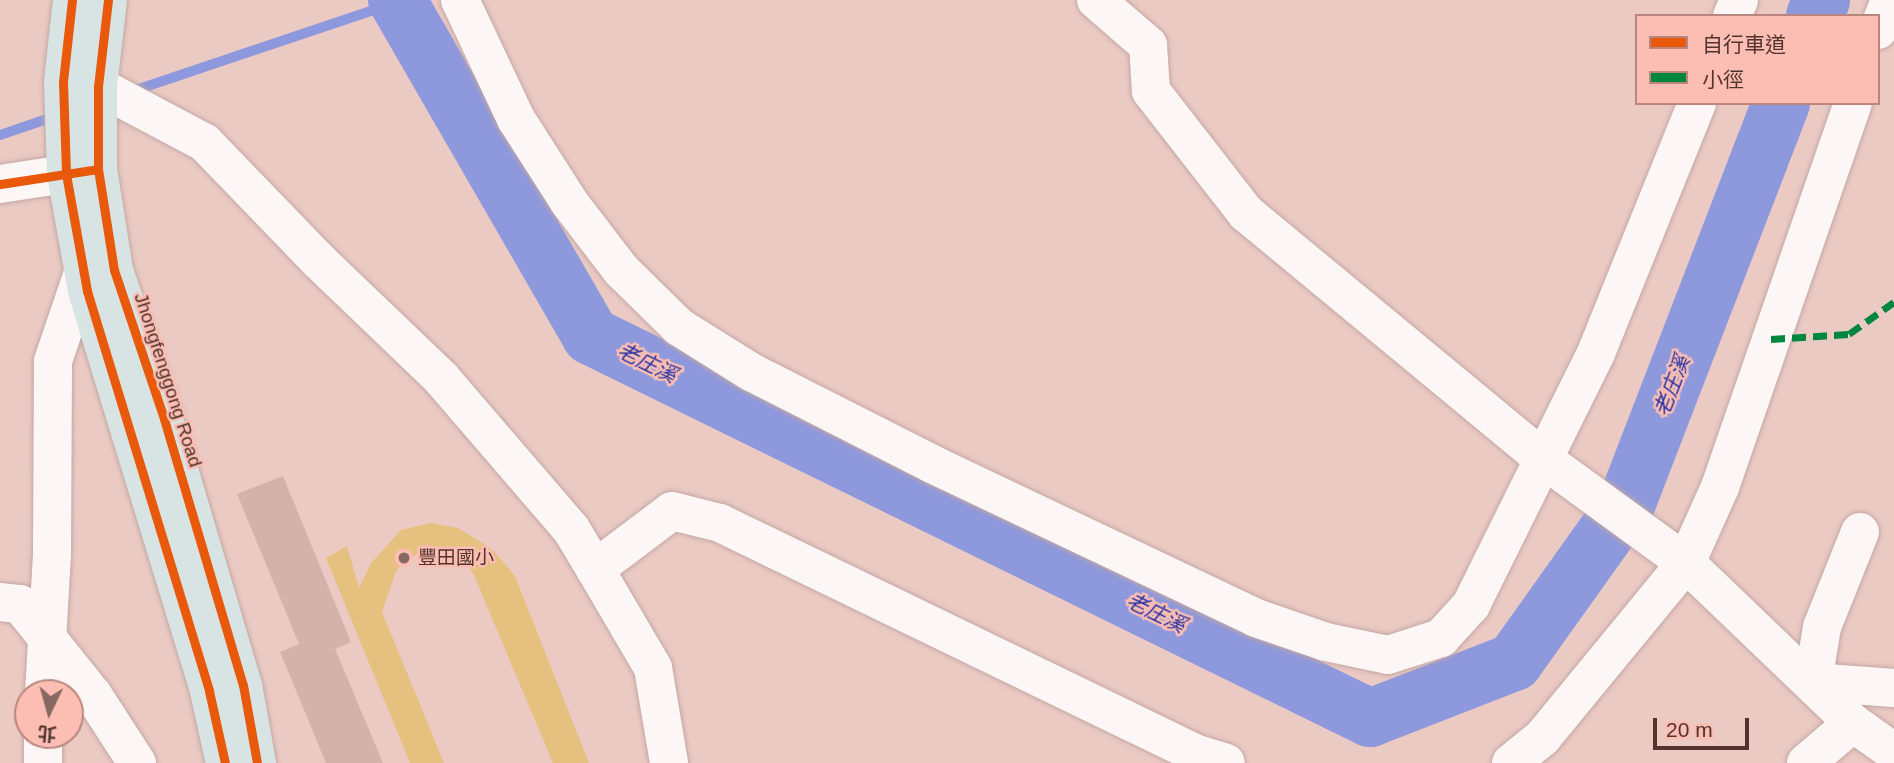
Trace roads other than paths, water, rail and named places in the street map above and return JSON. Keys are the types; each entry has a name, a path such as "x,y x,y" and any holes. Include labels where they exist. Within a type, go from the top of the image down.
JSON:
{"main road":[{"name":"Jhongfenggong Road","path":"72,0 80,84 83,273 147,426 243,685 257,763"},
{"name":"Jhongfenggong Road","path":"80,84 108,0"},
{"name":"Jhongfenggong Road","path":"82,171 114,270 225,763"}],"street":[{"path":"460,0 516,119 569,202 621,270 679,327 763,379 932,464 1256,618 1326,642 1388,655 1441,638 1471,605 1548,462 1596,353 1696,105"},
{"path":"1096,0 1148,45 1152,91 1246,213 1548,462 1678,558 1813,682 1853,723 1894,752"},
{"path":"1880,25 1890,0"},
{"path":"80,84 205,143 318,260 441,378 571,529 595,569 653,668 669,763"},
{"path":"1511,763 1542,738 1678,558 1720,487 1852,105"},
{"path":"0,184 82,171"},
{"path":"45,679 52,553 53,361 83,273"},
{"path":"595,569 672,511 720,523 1197,754 1226,763"},
{"path":"1813,682 1822,626 1860,532"},
{"path":"0,602 20,604 93,695 137,763"},
{"path":"1813,682 1894,688"},
{"path":"1806,763 1853,723"}],"waterway":[{"name":"老庄溪","path":"397,0 591,336 1370,718 1514,662 1626,505 1780,105"},
{"name":"老庄溪","path":"1816,14 1821,0"},
{"path":"130,92 398,2"},
{"path":"0,135 56,116"}],"place":[{"name":"豐田國小","path":"404,558"}]}
